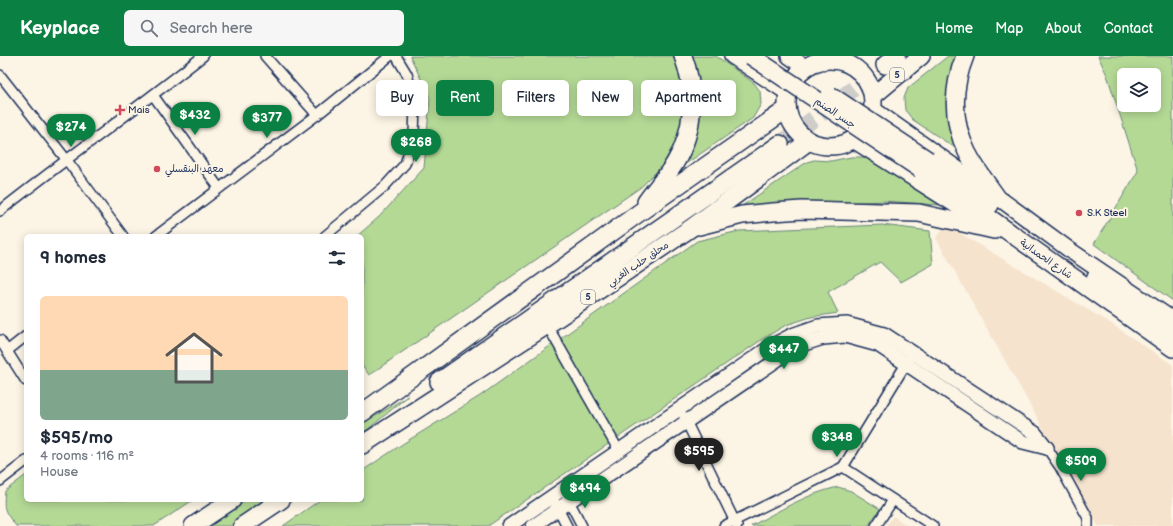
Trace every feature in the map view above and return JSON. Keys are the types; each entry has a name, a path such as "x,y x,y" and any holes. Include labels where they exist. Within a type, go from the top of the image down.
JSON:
{"highway":[{"path":"636,215 675,163 690,125 692,97 691,83 683,56"},
{"name":"جسر الصنم","path":"751,56 924,165"},
{"name":"جسر الصنم","path":"771,56 924,165"},
{"name":"5","path":"873,102 921,56"},
{"path":"965,56 960,70 955,98 958,126 968,153 996,196"},
{"path":"823,60 853,60 856,68 867,80 873,102 870,121 863,132 854,140 843,145 831,147 820,146 809,141 794,128 787,109 788,93 793,81 805,67 817,61 823,60"},
{"path":"364,412 636,215 787,109"},
{"path":"364,412 424,375 777,140 430,388 377,436"},
{"name":"محلق حلب الغربي","path":"364,444 547,325 691,228 809,141"},
{"name":"شارع الحمدانية","path":"924,165 1173,331"},
{"name":"شارع الحمدانية","path":"924,165 1173,348"},
{"path":"691,228 742,215 802,210 919,213 994,230"},
{"path":"193,526 229,502"},
{"path":"242,526 278,502"}],"main road":[{"path":"732,56 788,93"},
{"path":"789,56 805,67"},
{"path":"873,102 1071,251 1173,320"},
{"path":"854,140 994,230 1173,355"}],"street":[{"path":"0,211 203,56"},
{"path":"265,56 317,114"},
{"path":"159,234 317,114 390,56"},
{"path":"327,234 385,186 405,164 414,135 415,104 407,74 396,56"},
{"path":"0,75 122,234"},
{"path":"153,95 219,188"},
{"path":"509,526 773,345 792,335 818,326 847,324 884,334 909,359"},
{"path":"547,325 619,451"},
{"path":"533,526 798,346 823,338 845,336 878,345 909,359 1035,433 1060,467 1088,518 1088,526"},
{"path":"7,351 24,338"},
{"path":"0,340 24,378"},
{"path":"724,526 736,524 843,467 909,359"},
{"path":"680,409 736,524"},
{"path":"0,481 24,463"},
{"path":"843,467 933,526"},
{"path":"562,489 570,501 582,526"},
{"path":"552,497 567,526"},
{"path":"876,526 893,500"}],"shaded area":[{"path":"946,225 1110,323 1173,365 1173,526 1098,526 936,238"},
{"path":"893,516 908,526 886,526"}],"green space":[{"path":"410,56 677,56 684,80 641,80 641,116 682,116 677,139 662,166 641,187 369,375 364,368 364,234 359,234 379,217 424,168 430,98 428,94 428,80 421,80"},
{"path":"692,56 716,56 754,83 760,91 761,104 753,118 681,167 696,116 736,116 736,80 696,80"},
{"path":"948,56 959,56 956,64 969,157 913,120 905,110 904,98 908,88"},
{"path":"1098,56 1173,56 1173,301 1094,244 1138,171 1119,112 1161,112 1161,68 1117,68 1117,106 1107,75"},
{"path":"851,157 864,157 875,163 939,205 884,201 739,208 807,162 814,160 831,161"},
{"path":"882,225 930,231 933,264 901,282 880,262 828,292 838,313 811,317 786,325 764,338 488,526 283,526 317,502 364,502 364,470 480,396 697,241 739,231"},
{"path":"408,396 364,432 364,423"},
{"path":"24,477 24,502 190,502 154,526 16,526 5,510 5,491"},
{"path":"838,487 851,491 880,509 868,526 751,526 804,498"},
{"path":"244,502 266,502 230,526 208,526"}],"tunnel":[{"path":"780,144 885,65"}],"place":[{"name":"Mais","path":"120,110"},
{"name":"معهد البنقسلي","path":"157,169"},
{"name":"S.K Steel","path":"1079,213"}]}
